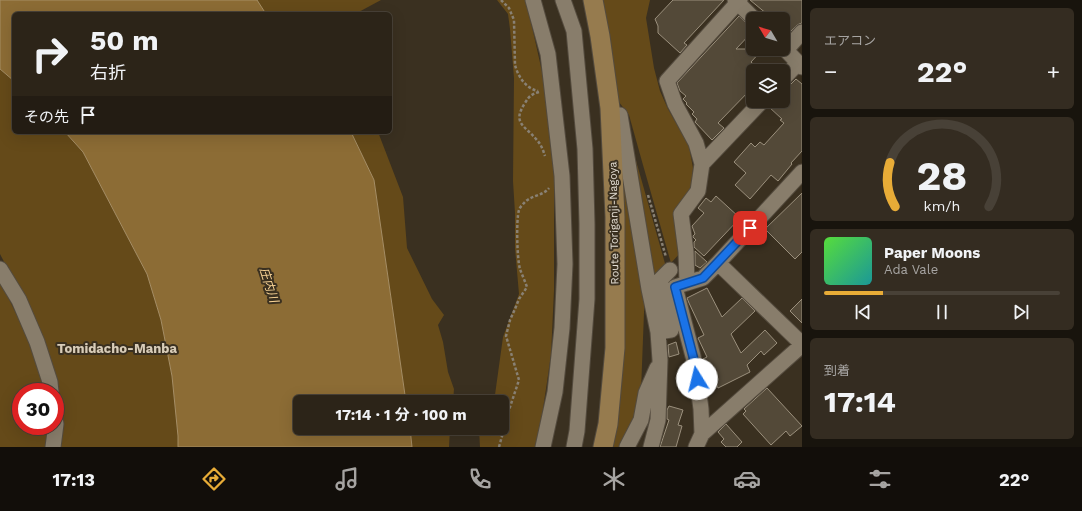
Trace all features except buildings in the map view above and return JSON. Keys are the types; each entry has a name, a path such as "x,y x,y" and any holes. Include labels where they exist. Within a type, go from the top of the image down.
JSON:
{"main road":[{"name":"Route Toriganji-Nagoya","path":"593,0 600,36 610,108 615,217 615,348 608,424 603,447"}],"street":[{"path":"533,0 549,61 562,176 565,264 562,328 555,392 543,447"},
{"path":"563,0 574,31 584,149 587,224 587,299 577,431 574,447"},
{"path":"687,283 686,252 681,214 698,192 702,164 696,143 675,104 667,81 737,1 747,12"},
{"path":"790,44 802,32"},
{"path":"790,54 800,65 790,73"},
{"path":"702,164 755,108"},
{"path":"620,115 649,289 658,332 660,360 658,420 651,447"},
{"path":"699,440 701,409 695,364 675,287 703,278 802,172"},
{"path":"699,440 802,344 718,263"},
{"path":"0,269 19,300 37,342 50,383"},
{"path":"658,332 671,330 671,322 660,280 670,270"},
{"path":"627,447 641,420 646,393 660,360"},
{"path":"53,447 55,435"}],"path":[{"path":"501,0 509,8 514,20 515,65 517,71 520,78 527,86 540,92 533,93 528,97 519,112 520,122 541,146 547,161"},
{"path":"499,447 519,380 506,336 515,309 527,287 520,269 518,249 519,210 531,197 547,190 551,184"},
{"path":"648,195 670,270"}],"shaded area":[{"path":"257,0 381,0 359,12 265,12"},
{"path":"497,0 526,0 547,94 554,141 554,290 551,355 540,429 535,447 480,447 479,435 509,435 509,395 495,395 503,337 519,294 515,248 513,181 514,78 508,14"},
{"path":"600,0 650,0 646,18 654,68 660,91 668,109 689,146 693,168 681,252 671,263 629,115 615,97"},
{"path":"0,69 12,79 12,134 67,134 83,152 147,274 161,320 172,376 178,447 60,447 60,435 64,435 64,383 55,383 50,356 39,329 0,254"},
{"path":"626,125 666,267 652,281"},
{"path":"617,126 645,286 641,391 637,414 623,447 611,447"},
{"path":"352,134 379,134 403,197 407,248 432,299 444,315 438,325 443,342 448,372 454,389 454,395 405,395 374,180"},
{"path":"0,282 30,342 42,383 12,383 12,435 47,435 46,447 0,447"},
{"path":"411,435 450,435 449,447 412,447"}],"water":[{"path":"0,0 257,0 265,12 12,12 12,79 0,69"},
{"name":"庄内川","path":"67,134 352,134 374,180 405,395 293,395 293,435 411,435 412,447 178,447 172,376 161,320 147,274 83,152"}],"district":[{"name":"Tomidacho-Manba","path":"117,348"}],"route":[{"path":"697,379 695,364 675,287 703,278 750,228"}]}
